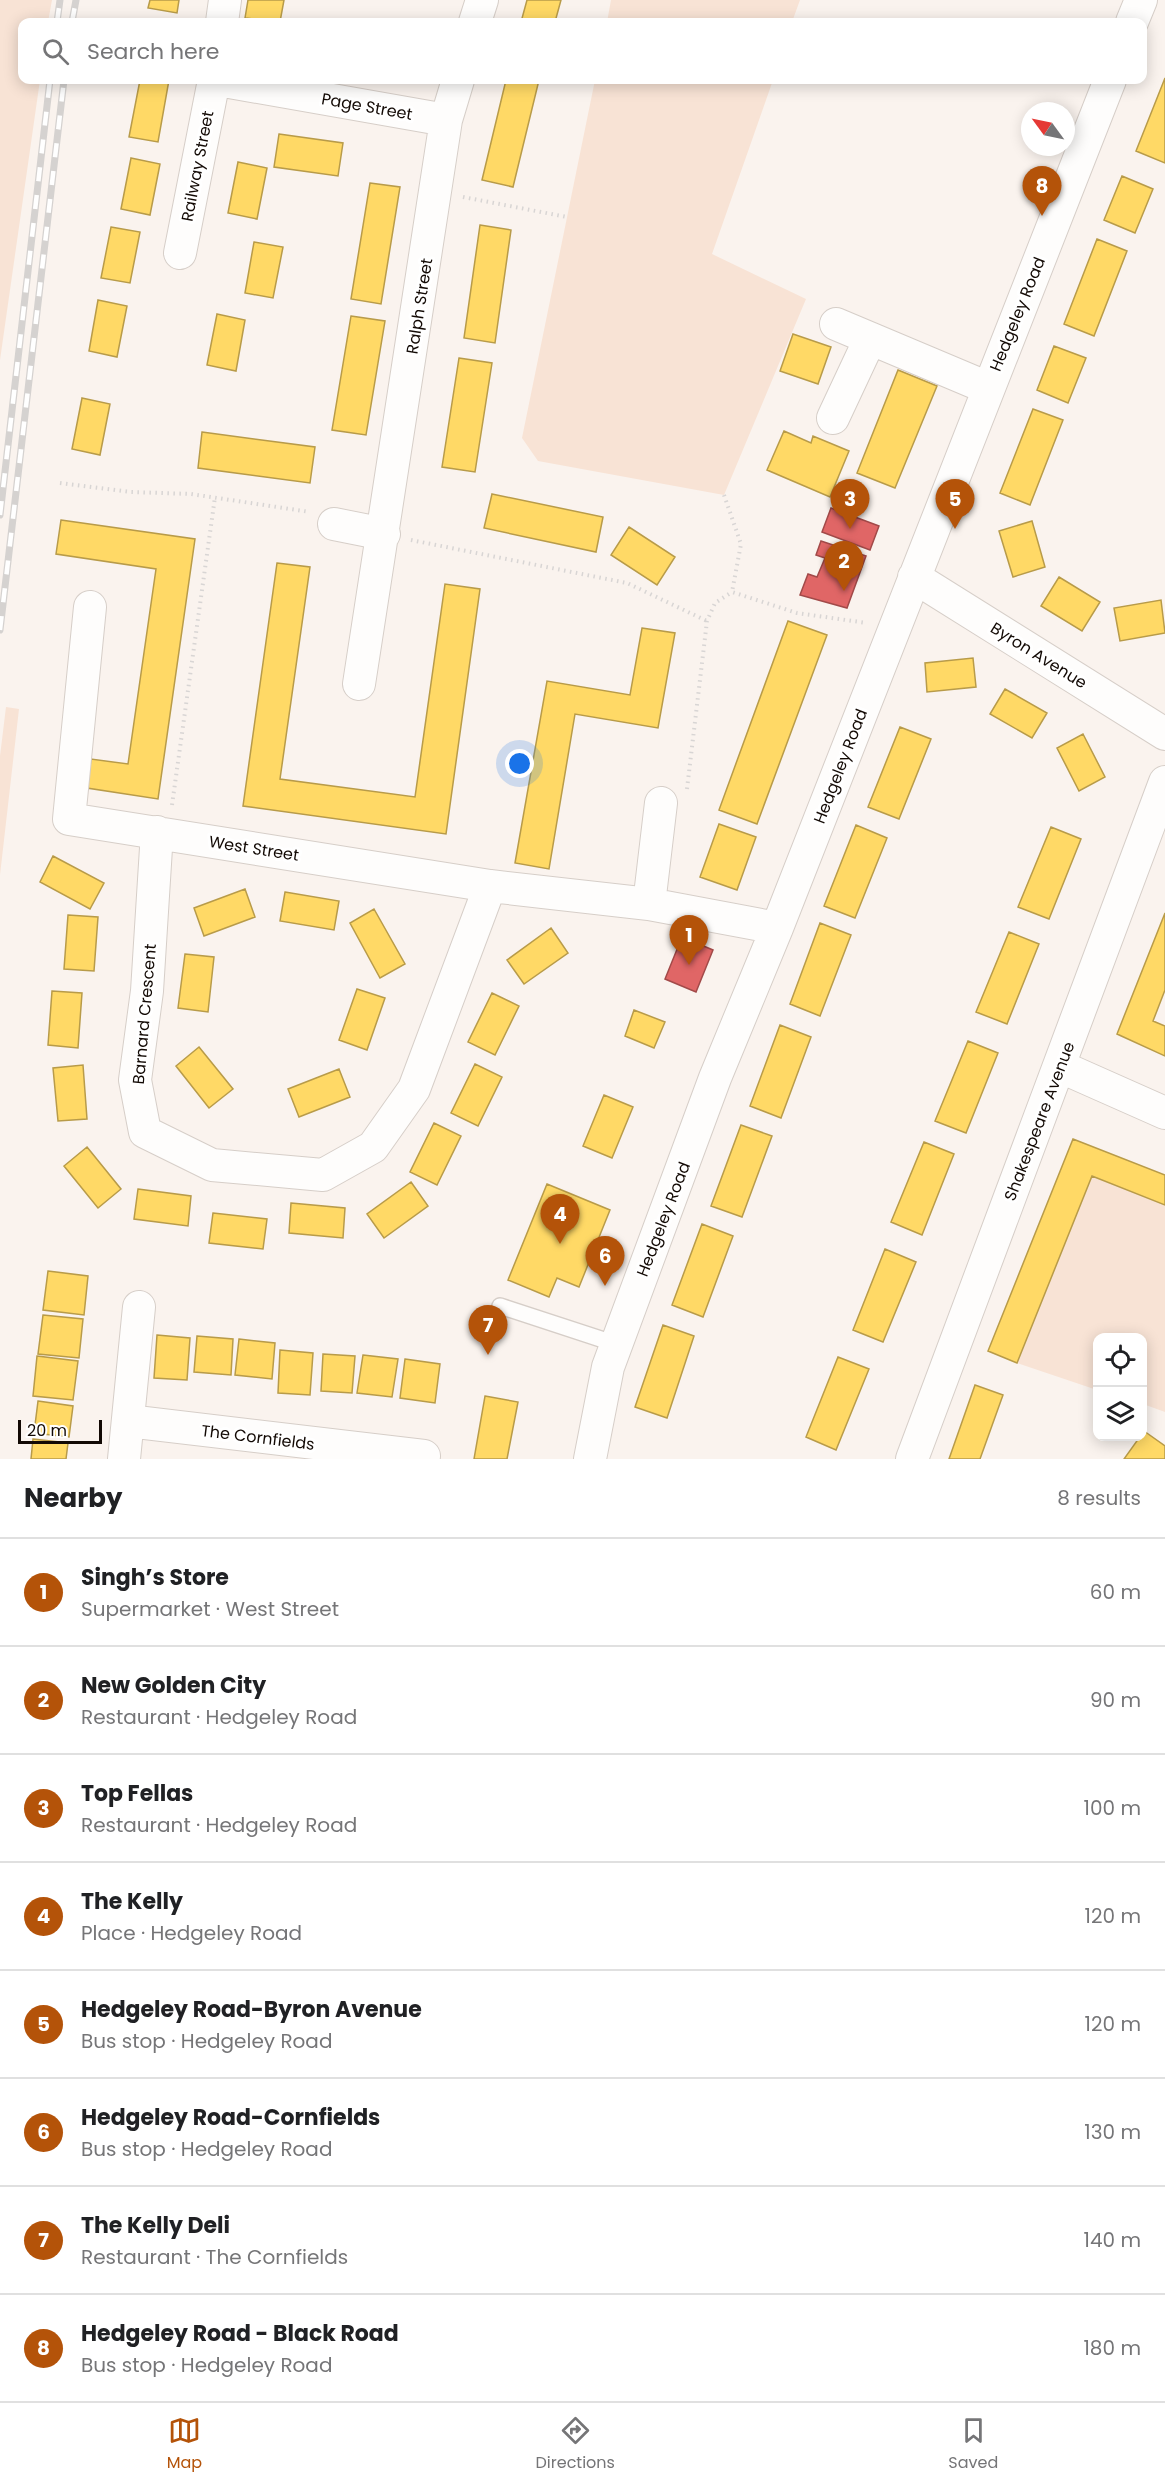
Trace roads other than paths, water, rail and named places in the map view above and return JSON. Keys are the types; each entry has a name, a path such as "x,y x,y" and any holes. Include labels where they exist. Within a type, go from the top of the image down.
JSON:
{"street":[{"path":"223,18 225,0"},
{"path":"477,18 482,0"},
{"path":"1134,18 1141,0"},
{"name":"Railway Street","path":"180,253 215,84"},
{"name":"Page Street","path":"239,84 446,120"},
{"name":"Ralph Street","path":"359,684 384,534 446,120 457,84"},
{"name":"Hedgeley Road","path":"590,1459 608,1367 716,1078 1107,84"},
{"path":"836,324 988,388"},
{"path":"833,418 870,339"},
{"path":"334,524 384,534"},
{"name":"Byron Avenue","path":"914,577 1165,734"},
{"name":"West Street","path":"90,607 69,819 490,886 650,904 777,928"},
{"name":"Shakespeare Avenue","path":"912,1459 1165,782"},
{"path":"650,904 661,803"},
{"name":"Barnard Crescent","path":"163,833 147,991 135,1080 145,1132 212,1165 322,1174 372,1147 414,1089 490,886"},
{"path":"1059,1066 1165,1113"},
{"path":"124,1459 139,1307"},
{"name":"The Cornfields","path":"128,1421 424,1456"}],"lane":[{"path":"500,1306 616,1344"}],"railway":[{"path":"58,18 60,0"},
{"path":"73,18 76,0"},
{"path":"0,515 50,84"},
{"path":"0,630 64,84"}],"place":[{"name":"Hedgeley Road - Black Road","path":"1042,216"},
{"name":"Top Fellas","path":"850,529"},
{"name":"Hedgeley Road-Byron Avenue","path":"955,529"},
{"name":"New Golden City","path":"844,591"},
{"name":"Singh’s Store","path":"689,965"},
{"name":"The Kelly","path":"560,1244"},
{"name":"Hedgeley Road-Cornfields","path":"605,1286"},
{"name":"The Kelly Deli","path":"488,1355"}]}
